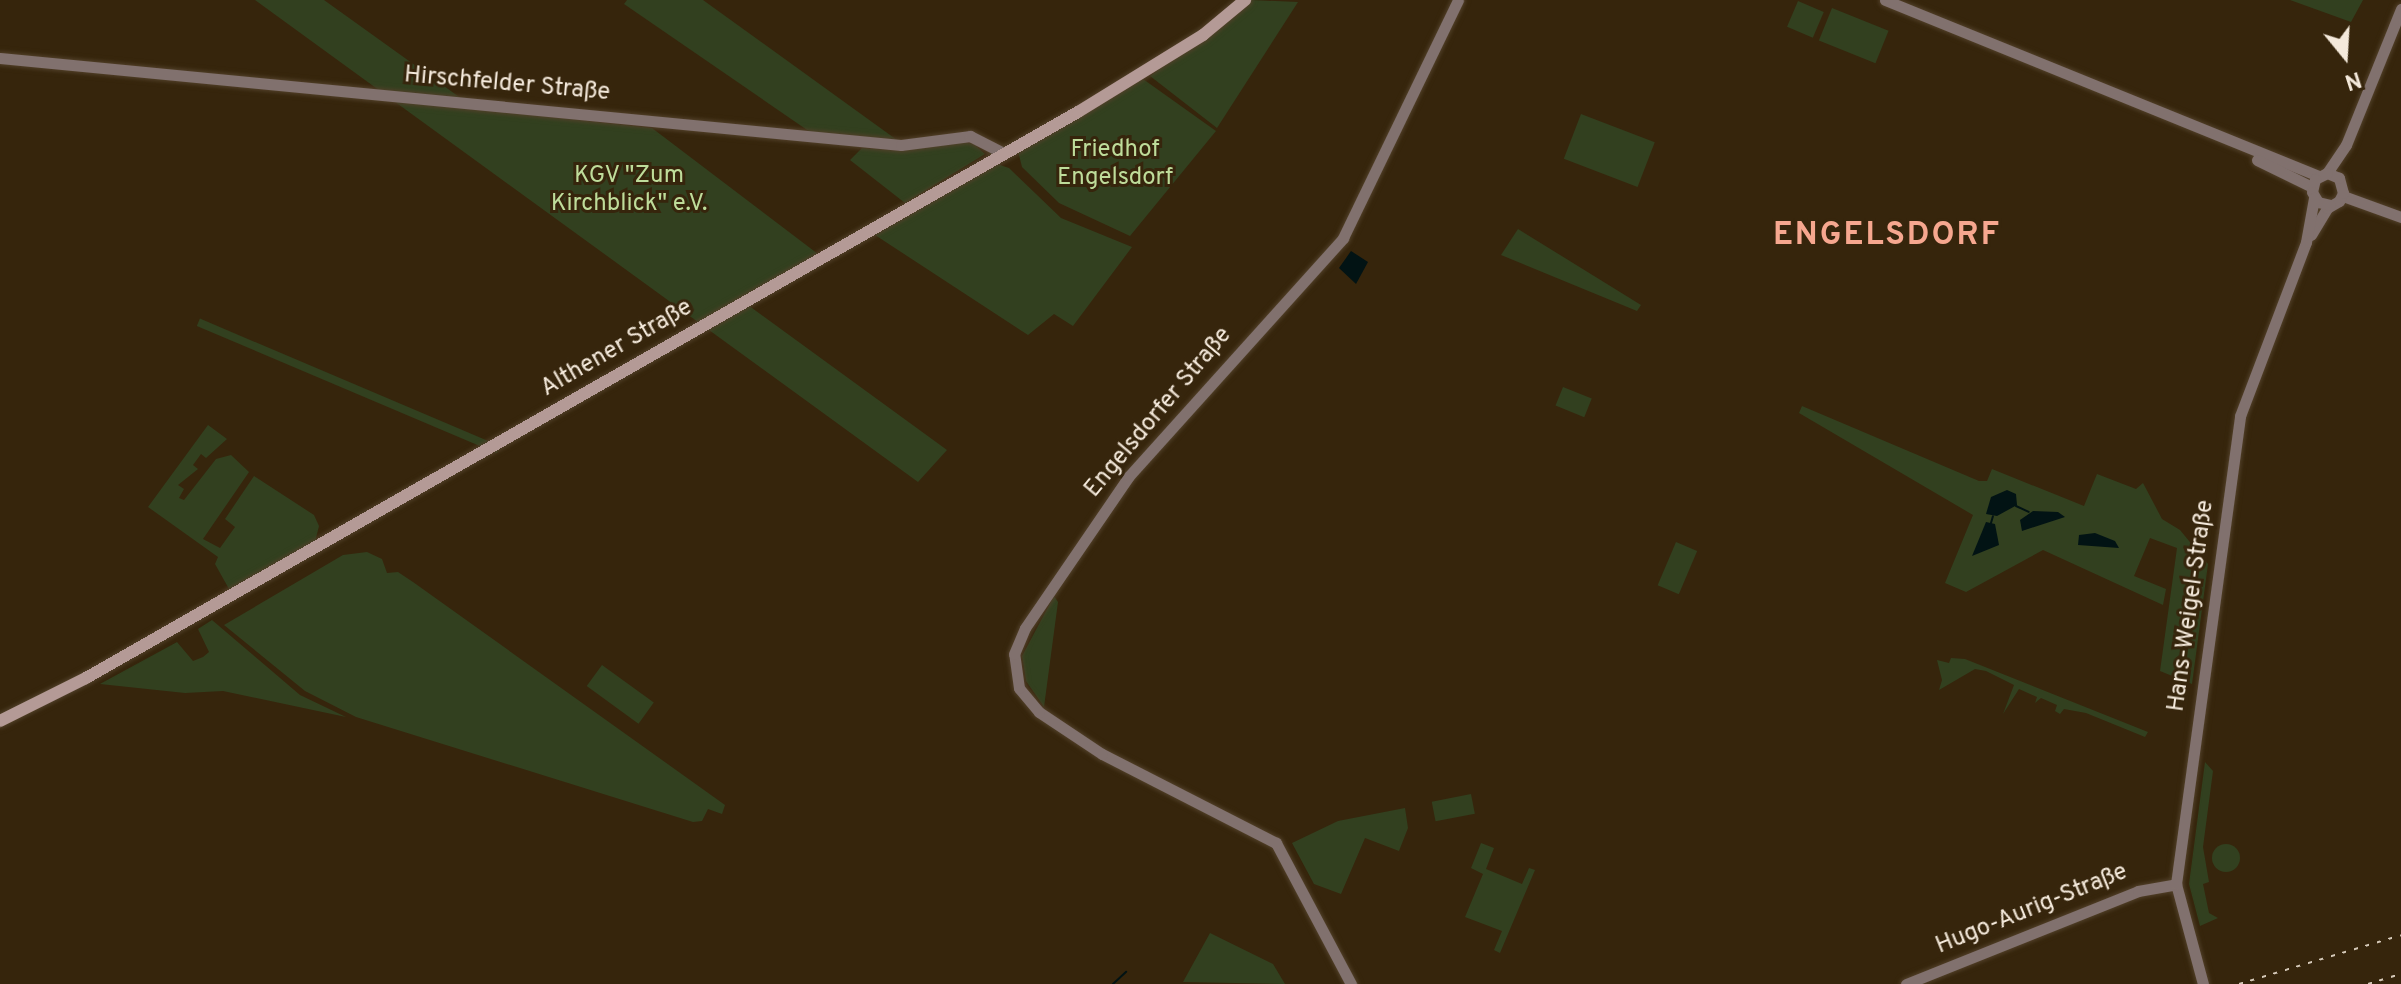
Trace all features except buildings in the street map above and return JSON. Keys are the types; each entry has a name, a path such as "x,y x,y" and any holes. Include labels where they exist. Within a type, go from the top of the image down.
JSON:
{"main road":[{"name":"Althener Straße","path":"0,721 125,657 1004,153 1203,35 1245,0"}],"street":[{"name":"Engelsdorfer Straße","path":"1351,984 1278,846 1231,818 1102,754 1034,708 1016,679 1016,646 1129,476 1343,238 1458,0"},
{"path":"1885,0 2218,138 2341,180"},
{"path":"2343,196 2341,180 2346,145 2401,9"},
{"name":"Hirschfelder Straße","path":"0,58 901,145 970,136 1004,153"},
{"path":"2218,138 2330,205 2343,196"},
{"path":"2322,174 2346,145"},
{"name":"Hans-Weigel-Straße","path":"2306,242 2313,193 2322,174"},
{"path":"2343,196 2401,217"},
{"name":"Hans-Weigel-Straße","path":"2203,984 2187,934 2176,884 2240,416 2306,242 2330,205"},
{"name":"Hugo-Aurig-Straße","path":"1906,984 2138,891 2176,884"}],"green space":[{"name":"KGV \"Zum Kirchblick\" e.V.","path":"255,0 324,0 476,109 652,128 818,254 741,300 947,450 918,482"},
{"path":"627,0 703,0 897,140 810,132 624,4"},
{"path":"1251,0 1298,2 1217,128 1150,76"},
{"path":"2290,0 2363,0 2351,22"},
{"path":"1798,1 1824,12 1813,38 1787,27"},
{"path":"1832,8 1889,31 1875,63 1819,40"},
{"name":"Friedhof Engelsdorf","path":"1143,79 1216,131 1130,236 1059,203 1022,167 1018,151"},
{"path":"1581,114 1655,142 1638,187 1564,159"},
{"path":"956,141 974,144 985,154 905,203 850,160 862,148 902,151"},
{"name":"Friedhof Engelsdorf","path":"997,164 1009,168 1061,218 1132,247 1073,326 1054,314 1028,335 875,235"},
{"path":"1518,229 1641,305 1637,311 1501,255"},
{"path":"200,319 500,446 497,453 197,326"},
{"path":"1563,387 1592,399 1584,417 1556,406"},
{"path":"1802,406 1979,481 1987,481 1992,469 2084,506 2097,474 2136,489 2143,483 2162,519 2180,530 2208,564 2192,684 2160,671 2177,548 2150,538 2134,576 2166,589 2163,605 2043,550 1966,592 1945,583 1973,515 1799,413"},
{"path":"208,425 227,439 206,458 201,454 193,465 198,469 178,485 184,489 179,498 184,500 216,459 231,455 249,472 203,539 220,548 235,527 225,519 254,476 314,515 319,526 315,542 229,589 215,564 218,557 148,507"},
{"path":"1676,542 1697,551 1679,594 1658,585"},
{"path":"367,552 382,559 387,573 398,572 413,582 725,805 722,814 708,809 702,821 693,822 356,717 305,691 224,625 343,555"},
{"path":"1054,596 1058,602 1044,707 1026,681 1022,656"},
{"path":"212,620 300,695 346,717 223,691 185,693 100,684 177,642 193,661 203,657 209,652 198,629"},
{"path":"1951,658 1965,659 2148,732 2145,737 2086,713 2064,709 2060,714 2055,711 2057,705 2041,698 2035,703 2037,697 2019,689 2003,714 2014,685 1986,671 1975,669 1939,690 1942,680 1937,660 1949,663"},
{"path":"602,665 654,703 638,724 587,686"},
{"path":"2205,762 2213,771 2203,847 2209,882 2203,884 2209,913 2218,918 2200,926 2189,884"},
{"path":"1471,794 1475,814 1436,821 1432,802"},
{"path":"1405,808 1408,828 1399,851 1365,838 1341,894 1314,884 1292,843 1338,821"},
{"path":"1481,843 1494,848 1486,869 1522,884 1529,868 1535,870 1500,953 1494,950 1502,931 1465,917 1483,874 1471,868"},
{"path":"2226,844 2236,848 2240,858 2236,868 2226,872 2216,868 2212,858 2216,848"},
{"path":"1210,933 1273,964 1285,984 1183,982"}],"shaded area":[{"path":"1351,251 1368,262 1356,284 1339,268"},
{"path":"2007,490 2016,494 2017,505 1997,516 1986,514 1991,497"},
{"path":"2033,511 2058,512 2065,517 2022,531 2020,520"},
{"path":"1986,522 1995,524 1999,545 1972,556"},
{"path":"2095,533 2115,541 2119,548 2078,545 2079,535"}],"waterway":[{"path":"2016,506 2029,512"},
{"path":"1991,523 1993,516"},
{"path":"1113,984 1126,972"}],"railway":[{"path":"2239,984 2401,935"},
{"path":"2368,984 2401,974"}],"district":[{"name":"ENGELSDORF","path":"1887,236"}]}
